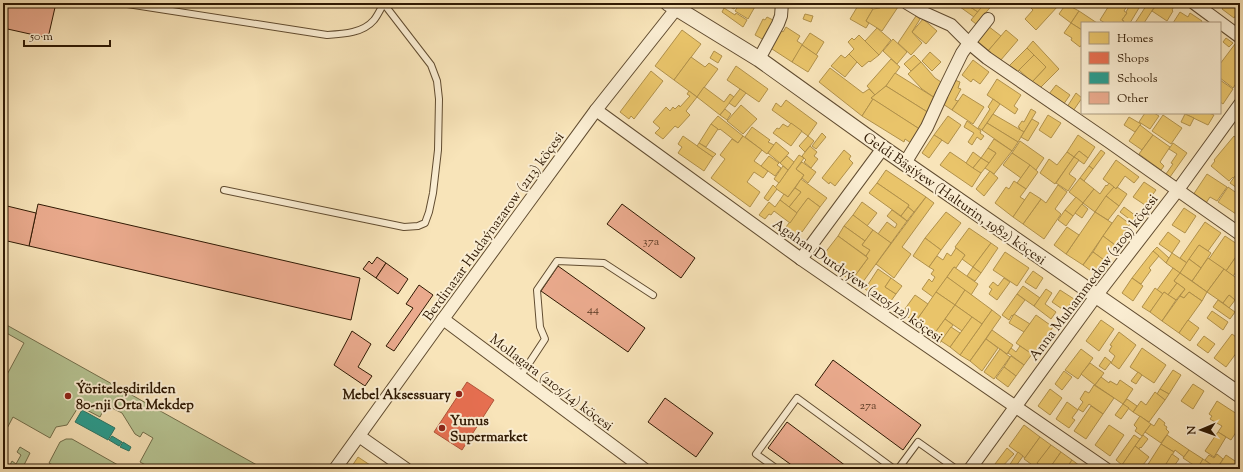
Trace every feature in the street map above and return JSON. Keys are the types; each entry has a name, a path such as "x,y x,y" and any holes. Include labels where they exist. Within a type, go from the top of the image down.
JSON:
{"street":[{"path":"759,59 770,41 781,16 782,3"},
{"path":"908,3 922,12 951,25 968,43 987,58 1240,234"},
{"path":"1194,3 1220,22"},
{"name":"Geldi Bäşiýew (Halturin, 1982) köçesi","path":"674,5 759,59 883,148 1240,395"},
{"name":"Berdinazar Hudaýnazarow (2113) köçesi","path":"335,469 674,5"},
{"path":"905,163 927,127 956,64 968,43 988,19"},
{"path":"1221,23 1240,37"},
{"name":"Anna Muhammedow (2109) köçesi","path":"970,469 1096,296 1177,191 1240,104"},
{"name":"Agahan Durdyýew (2105/12) köçesi","path":"596,110 801,259 1106,469"},
{"path":"801,259 883,148"},
{"name":"Mollagara (2105/14) köçesi","path":"443,320 520,376 638,467"},
{"path":"359,436 406,469"}],"lane":[{"path":"121,3 157,6 327,35 343,34 362,30 374,20 384,3 431,65 437,81 439,100 438,150 433,193 425,223 418,226 404,227 224,190"},
{"path":"520,376 546,339 540,327 537,290 557,260 604,263 653,296"},
{"path":"777,469 756,454 796,398 894,469"},
{"path":"898,469 918,442 956,469"}],"green space":[{"name":"Ýöriteleşdirilden 80-nji Orta Mekdep","path":"3,323 264,469 153,469 140,462 153,438 143,432 140,437 135,434 122,413 106,405 100,417 79,406 67,425 56,427 50,438 13,417 3,436 3,382 24,343 3,331"},
{"path":"66,439 72,439 125,469 60,469 49,463 60,442"},
{"path":"20,447 30,453 22,469 13,469 9,467 12,461 16,464 21,455 17,452"}],"building: Homes":[{"path":"722,3 738,3 734,9"},
{"path":"740,3 757,3 748,19 735,11"},
{"path":"861,3 873,9 866,21 869,23 866,28 850,19"},
{"path":"883,3 900,4 882,31 866,21 873,9 880,8"},
{"path":"956,3 964,3 978,12 974,17"},
{"path":"964,3 985,3 978,12"},
{"path":"985,3 994,3 976,24 971,20"},
{"path":"1026,3 1054,3 1058,6 1036,30 1025,19 1033,10"},
{"path":"1113,3 1128,4 1124,11 1127,13 1122,20 1124,22 1103,22 1100,20 1110,4 1112,5"},
{"path":"1131,3 1142,3 1131,22 1124,22 1122,20 1127,13 1126,12"},
{"path":"1148,3 1157,3 1145,22 1136,22"},
{"path":"1158,3 1170,3 1174,6 1173,11 1167,21 1152,11"},
{"path":"1226,3 1240,3 1240,9 1234,18 1222,9"},
{"path":"1066,4 1079,11 1071,23 1059,14"},
{"path":"724,8 747,20 743,27 722,12"},
{"path":"1079,11 1096,22 1081,22 1081,29 1071,23"},
{"path":"1180,12 1188,17 1190,13 1202,21 1202,22 1174,22"},
{"path":"805,14 813,16 811,22 803,19"},
{"path":"916,16 920,19 912,32 922,43 911,55 898,43"},
{"path":"767,17 775,21 764,40 755,35 763,19 765,20"},
{"path":"923,19 937,31 926,44 912,32"},
{"path":"1071,23 1081,29 1080,47 1071,40 1072,38 1064,33"},
{"path":"988,26 1001,36 988,51 976,41"},
{"path":"786,27 800,36 797,41 803,45 792,62 769,47 778,28 783,32"},
{"path":"877,28 891,40 879,55 865,41"},
{"path":"682,30 701,44 674,80 655,66"},
{"path":"1006,30 1018,40 1000,61 988,51"},
{"path":"810,33 824,42 816,55 802,45"},
{"path":"859,35 879,55 862,67 849,54 854,49 848,42 852,38 854,40"},
{"path":"1226,38 1233,43 1229,47 1223,42"},
{"path":"893,39 907,52 897,64 883,51"},
{"path":"1033,41 1059,69 1040,88 1032,82 1046,67 1027,48"},
{"path":"1235,44 1240,48 1240,78 1233,88 1221,79 1221,63"},
{"path":"802,45 818,56 808,72 792,62"},
{"path":"1027,48 1034,55 1016,73 1008,67"},
{"path":"714,51 722,56 718,63 710,58"},
{"path":"930,52 941,62 932,71 922,61"},
{"path":"849,54 857,62 845,77 831,66 841,55 845,58"},
{"path":"914,55 921,62 911,71 904,64"},
{"path":"1034,55 1046,67 1032,82 1019,70"},
{"path":"691,57 705,67 709,63 718,69 697,97 674,80"},
{"path":"891,59 900,67 886,86 875,95 867,86"},
{"path":"973,60 989,72 980,84 973,79 971,82 962,75"},
{"path":"921,62 935,78 941,82 935,98 922,89 908,74"},
{"path":"736,66 768,89 759,102 727,80"},
{"path":"830,68 863,93 869,89 875,95 871,98 873,99 862,116 819,82"},
{"path":"651,71 663,81 634,119 631,116 629,119 620,112"},
{"path":"895,73 935,98 929,113 886,86"},
{"path":"952,79 960,82 958,88 961,89 955,100 958,101 952,110 943,104"},
{"path":"997,79 1021,95 1014,106 1018,109 1015,114 987,95"},
{"path":"1221,81 1233,89 1223,104 1221,103"},
{"path":"1056,85 1070,95 1063,105 1049,94"},
{"path":"886,86 929,113 921,130 871,98"},
{"path":"704,87 724,102 730,94 734,97 720,115 697,97"},
{"path":"740,89 746,93 735,107 729,103"},
{"path":"689,91 697,97 686,111 690,115 678,128 675,126 663,139 655,133 660,128 653,122 666,107 670,111 673,107 675,109 679,105 680,107 690,96 687,94"},
{"path":"1076,93 1081,97 1073,111 1067,107"},
{"path":"963,94 984,107 973,124 952,110"},
{"path":"873,99 921,130 911,143 905,139 904,142 862,116"},
{"path":"993,99 1000,104 982,130 978,128 990,109 988,107"},
{"path":"786,100 817,123 808,136 772,110 776,103 781,107"},
{"path":"741,105 757,119 743,134 727,121"},
{"path":"725,109 731,114 727,120 720,115"},
{"path":"1031,109 1036,112 1024,132 1018,127 1022,121 1024,122"},
{"path":"993,114 1024,132 1018,142 987,123"},
{"path":"1144,114 1156,114 1159,116 1150,129 1139,122"},
{"path":"1185,114 1214,115 1208,125"},
{"path":"1185,114 1194,118 1190,126 1181,122"},
{"path":"1048,115 1061,123 1051,138 1039,130"},
{"path":"1163,115 1182,128 1171,144 1152,131"},
{"path":"718,116 743,136 738,143 711,124"},
{"path":"948,116 961,125 948,144 934,135"},
{"path":"1129,117 1141,124 1135,132 1124,125"},
{"path":"1032,119 1039,123 1028,141 1021,137"},
{"path":"967,121 981,131 980,133 984,136 981,140 977,137 972,145 968,142 974,133 964,127"},
{"path":"791,123 802,131 791,146 773,133 783,124 788,127"},
{"path":"987,123 1018,142 1012,151 982,130"},
{"path":"711,124 718,129 706,147 699,143"},
{"path":"1140,125 1153,135 1142,150 1129,141"},
{"path":"752,127 770,140 768,142 774,145 767,154 745,137"},
{"path":"822,133 826,137 816,149 812,146"},
{"path":"934,135 942,140 929,158 922,153"},
{"path":"1078,135 1095,147 1088,158 1079,151 1074,157 1067,152"},
{"path":"1153,135 1170,147 1160,162 1164,166 1161,170 1139,154"},
{"path":"683,136 713,157 704,171 678,153 682,147 678,144"},
{"path":"743,136 762,150 754,161 768,171 763,178 754,172 747,182 760,192 750,207 711,178 725,159 720,155 732,139 738,143"},
{"path":"808,136 814,141 805,152 799,146"},
{"path":"1234,136 1240,141 1240,180 1235,176 1229,181 1211,166 1215,161 1214,160"},
{"path":"994,139 1012,151 994,174 985,168 996,153 988,148"},
{"path":"1020,141 1044,158 1036,170 1012,153"},
{"path":"776,142 789,153 780,163 768,153"},
{"path":"699,143 716,154 713,157 697,146"},
{"path":"1173,143 1187,153 1170,177 1166,174 1173,164 1171,163 1177,154 1169,149"},
{"path":"810,146 817,152 814,156 818,159 811,168 804,162 806,160 802,156"},
{"path":"988,148 996,153 989,163 981,158"},
{"path":"844,150 851,156 849,159 853,163 835,186 830,182 829,184 822,178"},
{"path":"1101,150 1105,153 1093,169 1089,166"},
{"path":"1079,151 1088,158 1084,164 1074,157"},
{"path":"950,152 981,173 972,187 940,165"},
{"path":"973,152 981,158 973,168 966,163"},
{"path":"1067,152 1074,157 1055,184 1040,173 1049,159 1057,165"},
{"path":"1012,153 1030,165 1021,178 1003,165"},
{"path":"799,155 804,158 796,169 804,175 788,197 775,188"},
{"path":"769,156 779,163 777,165 781,168 775,176 761,166"},
{"path":"787,156 794,162 788,170 780,163"},
{"path":"1074,157 1079,160 1069,174 1076,179 1068,191 1056,183"},
{"path":"981,158 989,163 981,173 973,168"},
{"path":"1116,160 1139,177 1134,183 1125,176 1116,189 1103,179"},
{"path":"802,162 816,172 808,183 802,178 804,175 796,169"},
{"path":"1030,165 1038,172 1026,189 1017,183"},
{"path":"783,166 788,170 779,183 774,179"},
{"path":"1089,166 1093,169 1084,181 1080,178"},
{"path":"886,170 926,197 914,212 908,207 909,205 877,183"},
{"path":"990,171 998,178 984,196 976,189"},
{"path":"1207,174 1227,187 1217,201 1210,197 1206,203 1193,195"},
{"path":"1235,176 1240,180 1240,190 1230,183"},
{"path":"1080,178 1094,189 1083,203 1069,192"},
{"path":"801,179 827,198 820,207 808,198 797,213 789,207 801,192 795,188"},
{"path":"1014,181 1026,189 1020,197 1025,200 1013,217 995,203 1006,187 1009,189"},
{"path":"1144,182 1156,190 1145,205 1133,197"},
{"path":"877,183 909,205 901,216 869,193"},
{"path":"1109,183 1114,187 1095,212 1083,203 1094,189 1100,194"},
{"path":"773,185 777,189 768,201 764,198"},
{"path":"1058,185 1067,192 1055,209 1061,214 1044,239 1023,224 1041,199 1046,203"},
{"path":"1114,187 1116,189 1117,187 1127,194 1119,206 1106,196"},
{"path":"1228,187 1238,194 1240,191 1239,216 1218,202"},
{"path":"795,188 801,192 789,207 780,200 784,194 788,197"},
{"path":"1030,192 1041,199 1023,224 1013,217"},
{"path":"1106,196 1119,206 1108,220 1095,212"},
{"path":"926,197 934,203 902,247 911,254 894,278 876,264"},
{"path":"1076,197 1083,203 1073,216 1065,210"},
{"path":"808,198 820,207 802,232 801,231 798,236 796,234 794,236 790,234 792,231 786,227"},
{"path":"780,200 797,213 790,223 774,211 765,219 759,215 769,202 775,207"},
{"path":"862,202 877,213 867,226 853,215"},
{"path":"1082,204 1088,209 1082,218 1075,213"},
{"path":"908,207 914,212 907,221 901,216"},
{"path":"1124,207 1136,216 1132,221 1120,212"},
{"path":"1184,208 1196,216 1185,233 1172,225"},
{"path":"892,210 907,221 891,243 878,234 887,222 895,228 897,224 887,216"},
{"path":"1065,210 1073,216 1066,226 1058,220"},
{"path":"946,212 961,223 941,250 925,238"},
{"path":"1095,212 1112,223 1083,265 1066,254"},
{"path":"853,215 873,230 865,241 844,226"},
{"path":"1118,215 1130,224 1115,245 1103,236"},
{"path":"776,222 788,232 786,235 773,226"},
{"path":"1205,222 1221,233 1208,251 1199,245 1187,263 1180,258"},
{"path":"844,226 865,241 862,245 870,250 866,256 838,236"},
{"path":"1067,227 1079,235 1066,254 1054,245"},
{"path":"969,228 991,243 973,267 962,259 965,255 955,247"},
{"path":"873,230 891,243 860,286 852,280 868,258 866,256 870,250 862,245"},
{"path":"1168,232 1180,241 1172,253 1159,244"},
{"path":"838,236 868,258 851,281 821,258"},
{"path":"1103,236 1115,245 1104,260 1093,252"},
{"path":"1225,236 1240,246 1240,251 1226,271 1209,259"},
{"path":"925,238 941,250 929,267 913,256"},
{"path":"991,243 998,248 981,273 973,267"},
{"path":"1199,245 1211,253 1201,268 1189,259"},
{"path":"1157,247 1169,258 1166,263 1153,251"},
{"path":"956,248 965,255 956,268 954,267 933,297 922,289 929,279 932,282 935,277 931,274 934,270 929,267 937,256 943,260 947,253 951,256"},
{"path":"1153,251 1159,256 1149,268 1151,270 1141,284 1132,278"},
{"path":"1240,251 1240,267 1233,276 1226,271"},
{"path":"1005,252 1029,268 1017,286 993,270"},
{"path":"1093,252 1104,260 1094,273 1083,265"},
{"path":"1172,253 1187,263 1180,273 1166,263"},
{"path":"1208,258 1224,269 1207,292 1192,281"},
{"path":"1189,259 1201,268 1192,281 1180,273"},
{"path":"954,267 978,284 971,295 947,277"},
{"path":"973,267 981,273 975,281 967,276"},
{"path":"1173,268 1180,273 1174,281 1177,283 1168,295 1164,292 1163,294 1157,290"},
{"path":"878,269 891,278 885,287 896,294 888,305 865,289"},
{"path":"1224,269 1239,280 1235,286 1240,289 1240,293 1235,300 1229,295 1223,303 1207,292"},
{"path":"1033,271 1043,278 1036,289 1025,282"},
{"path":"1180,273 1207,292 1202,301 1189,292 1184,298 1180,296 1185,289 1174,281"},
{"path":"947,277 965,290 955,305 936,292"},
{"path":"891,278 902,286 896,294 885,287"},
{"path":"1004,278 1010,282 997,300 989,294 992,289 989,287 993,282 998,286"},
{"path":"1132,278 1143,286 1133,301 1122,293"},
{"path":"1177,283 1185,289 1176,300 1168,295"},
{"path":"1023,286 1040,298 1034,306 1017,294"},
{"path":"1155,288 1163,294 1150,312 1142,307"},
{"path":"1046,289 1052,293 1045,304 1056,312 1051,319 1034,306"},
{"path":"965,290 992,310 982,324 955,305"},
{"path":"1060,290 1074,299 1065,311 1052,302"},
{"path":"936,292 955,305 932,337 914,324"},
{"path":"1164,292 1176,300 1162,321 1150,312"},
{"path":"1189,292 1202,301 1179,333 1162,321 1180,296 1184,298"},
{"path":"1017,294 1025,300 1009,320 1002,315"},
{"path":"915,295 928,304 915,322 902,313"},
{"path":"1229,295 1235,300 1229,308 1223,303"},
{"path":"1218,300 1235,312 1230,319 1213,307"},
{"path":"955,305 972,317 962,331 945,319"},
{"path":"992,310 1001,317 970,361 960,355"},
{"path":"1212,311 1228,322 1223,330 1207,318"},
{"path":"1014,314 1030,324 1024,332 1009,323"},
{"path":"1036,315 1053,327 1033,355 1016,343"},
{"path":"972,317 982,324 960,355 950,347"},
{"path":"945,319 953,325 940,343 932,337"},
{"path":"1101,320 1114,329 1099,351 1086,341"},
{"path":"1188,320 1199,328 1190,341 1179,333"},
{"path":"951,327 960,333 950,347 941,341"},
{"path":"992,330 1013,345 1007,354 986,339"},
{"path":"1119,332 1136,345 1119,369 1111,363 1115,356 1109,351 1112,346 1110,345"},
{"path":"1232,334 1240,340 1240,348 1226,367 1214,358"},
{"path":"1204,336 1215,344 1208,353 1197,345"},
{"path":"986,339 998,348 982,371 970,361"},
{"path":"1020,346 1032,354 1024,365 1008,353 1011,348 1016,352"},
{"path":"1142,348 1166,365 1154,383 1130,367"},
{"path":"1000,349 1010,357 994,379 984,372"},
{"path":"1081,349 1093,358 1078,379 1065,370"},
{"path":"1011,356 1024,365 1016,376 1004,367"},
{"path":"1105,357 1111,362 1105,370 1099,366"},
{"path":"1090,363 1104,373 1095,385 1081,374"},
{"path":"1004,367 1016,376 1008,387 996,378"},
{"path":"1173,370 1181,375 1169,394 1160,389"},
{"path":"1064,371 1072,377 1062,390 1055,384"},
{"path":"1138,372 1142,375 1136,384 1131,381"},
{"path":"1101,377 1109,383 1110,381 1117,385 1120,380 1133,389 1123,404 1095,385"},
{"path":"1193,384 1204,391 1193,409 1181,401"},
{"path":"1094,385 1114,398 1103,414 1089,404 1083,412 1078,409 1083,402 1080,399 1085,391 1089,393"},
{"path":"1050,389 1062,398 1050,415 1038,406"},
{"path":"1160,389 1169,394 1165,400 1157,394"},
{"path":"1155,392 1165,400 1149,422 1133,412 1141,401 1146,405"},
{"path":"1127,399 1137,406 1133,412 1123,404"},
{"path":"1217,401 1240,416 1240,426 1231,440 1218,432 1222,426 1210,419 1212,416 1209,414"},
{"path":"1067,402 1078,410 1072,418 1075,420 1069,428 1056,419"},
{"path":"1123,404 1129,408 1121,419 1115,415"},
{"path":"1091,406 1103,414 1086,439 1074,431"},
{"path":"1140,416 1151,424 1142,436 1135,431 1137,428 1134,425"},
{"path":"1159,418 1165,423 1164,425 1167,427 1166,429 1169,432 1161,443 1145,432 1151,424 1154,426"},
{"path":"1024,425 1040,437 1025,458 1009,446"},
{"path":"1109,425 1124,435 1110,456 1095,445"},
{"path":"1218,432 1226,437 1214,457 1205,451"},
{"path":"1134,435 1140,439 1122,465 1116,460"},
{"path":"1143,435 1148,439 1139,449 1135,446"},
{"path":"1167,435 1189,450 1184,457 1175,450 1174,452 1161,444"},
{"path":"1040,437 1051,445 1035,467 1024,459"},
{"path":"1161,444 1174,452 1163,469 1145,469"},
{"path":"1051,445 1061,452 1049,469 1045,469 1037,463"},
{"path":"1135,446 1149,457 1140,469 1129,469 1122,465"},
{"path":"1007,448 1014,454 1000,469 993,469 992,468"},
{"path":"1189,450 1203,459 1198,468 1183,458"},
{"path":"1018,452 1023,456 1014,469 1007,469"},
{"path":"1061,452 1072,460 1066,469 1049,469"},
{"path":"1172,454 1179,459 1172,469 1163,469"},
{"path":"1217,454 1223,459 1218,467 1221,469 1210,469 1213,466 1205,460 1209,455 1214,458"},
{"path":"1226,455 1238,463 1233,469 1221,469 1218,467"},
{"path":"358,457 376,469 350,469"},
{"path":"1203,459 1213,466 1210,469 1197,469"},
{"path":"1072,460 1080,466 1077,469 1066,469"}],"building: Shops":[{"path":"467,382 494,400 462,450 434,432"}],"building: Schools":[{"path":"82,410 115,428 108,440 75,422"},
{"path":"112,436 122,442 119,446 109,440"},
{"path":"123,442 131,447 129,451 120,447"}],"building: Other":[{"path":"3,3 56,3 48,38 3,28"},
{"path":"38,204 360,278 351,320 29,246"},
{"path":"622,204 695,258 681,278 607,224"},
{"path":"3,205 36,213 29,246 3,240"},
{"path":"377,257 386,263 376,278 363,269 369,261 372,264"},
{"path":"386,263 408,279 398,294 376,278"},
{"path":"558,266 645,328 628,352 541,291"},
{"path":"419,285 433,295 394,351 386,346 413,308 406,304"},
{"path":"352,331 371,344 358,367 372,376 365,386 334,365"},
{"path":"833,360 921,425 903,450 815,385"},
{"path":"665,398 713,433 696,457 648,422"},
{"path":"787,422 850,469 797,469 768,448"}],"place":[{"name":"Mebel Aksessuary","path":"459,394"},
{"name":"Ýöriteleşdirilden 80-nji Orta Mekdep","path":"68,396"},
{"name":"Yunus Supermarket","path":"442,428"}]}
